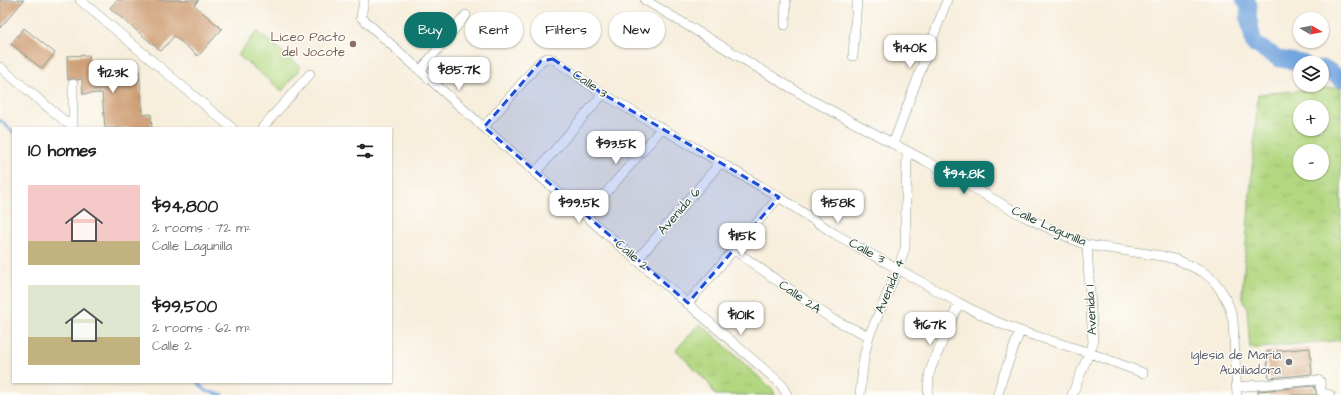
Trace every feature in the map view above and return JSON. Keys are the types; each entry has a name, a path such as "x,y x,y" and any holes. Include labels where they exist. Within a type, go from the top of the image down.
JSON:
{"street":[{"path":"80,0 231,127"},
{"name":"Calle 2","path":"364,0 361,17 535,173 781,384 787,395"},
{"name":"Calle Lagunilla","path":"645,0 813,101 1023,216 1087,245 1162,256 1178,260 1203,272 1214,281 1222,292 1229,306 1233,320 1236,391"},
{"path":"785,25 786,0"},
{"path":"853,56 857,0"},
{"path":"894,144 947,0"},
{"path":"420,71 465,16"},
{"name":"Calle 3","path":"484,127 541,61 546,58 553,59 603,94 780,196 835,234 959,303 1020,331 1090,353 1143,373"},
{"path":"0,67 72,127"},
{"path":"263,127 310,74"},
{"path":"73,84 73,127"},
{"path":"535,173 603,94"},
{"path":"586,216 662,128"},
{"name":"Avenida 4","path":"860,395 864,358 869,336 905,248 907,152"},
{"name":"Avenida 6","path":"637,260 721,162"},
{"path":"688,303 780,196"},
{"name":"Avenida 1","path":"1072,395 1093,343 1087,245"},
{"name":"Calle 2A","path":"734,250 832,319 869,336"},
{"path":"928,395 932,368 959,303"},
{"path":"998,395 1001,382 1020,331"},
{"path":"1236,391 1318,380 1320,381 1324,394 1330,395"}],"highlighted area":[{"path":"553,59 603,94 779,197 688,303 484,127 541,61"}],"green space":[{"path":"257,31 301,67 282,91 238,55"},
{"path":"1341,87 1341,340 1250,349 1247,309 1242,294 1258,94 1293,91 1329,92 1329,88"},
{"path":"700,323 773,390 775,395 715,395 709,384 676,350"}],"building":[{"path":"0,0 24,0 0,28"},
{"path":"117,0 199,0 194,5 222,29 198,56 174,36 161,51 110,8"},
{"path":"24,28 55,53 42,69 11,44"},
{"path":"89,55 90,74 139,70 143,115 151,114 152,127 105,127 102,93 83,94 82,79 77,80 73,78 68,80 67,56"},
{"name":"Iglesia de María Auxiliadora","path":"1310,348 1312,374 1269,378 1266,352"},
{"path":"1314,386 1317,395 1258,395 1258,391"}],"waterway":[{"path":"1244,0 1249,5 1248,16 1254,44 1280,59 1293,61"},
{"path":"1329,71 1341,79"},
{"path":"0,120 12,131"},
{"path":"198,383 206,391 223,395"}],"place":[{"name":"Liceo Pacto del Jocote","path":"353,44"},
{"name":"Iglesia de María Auxiliadora","path":"1289,362"}]}
